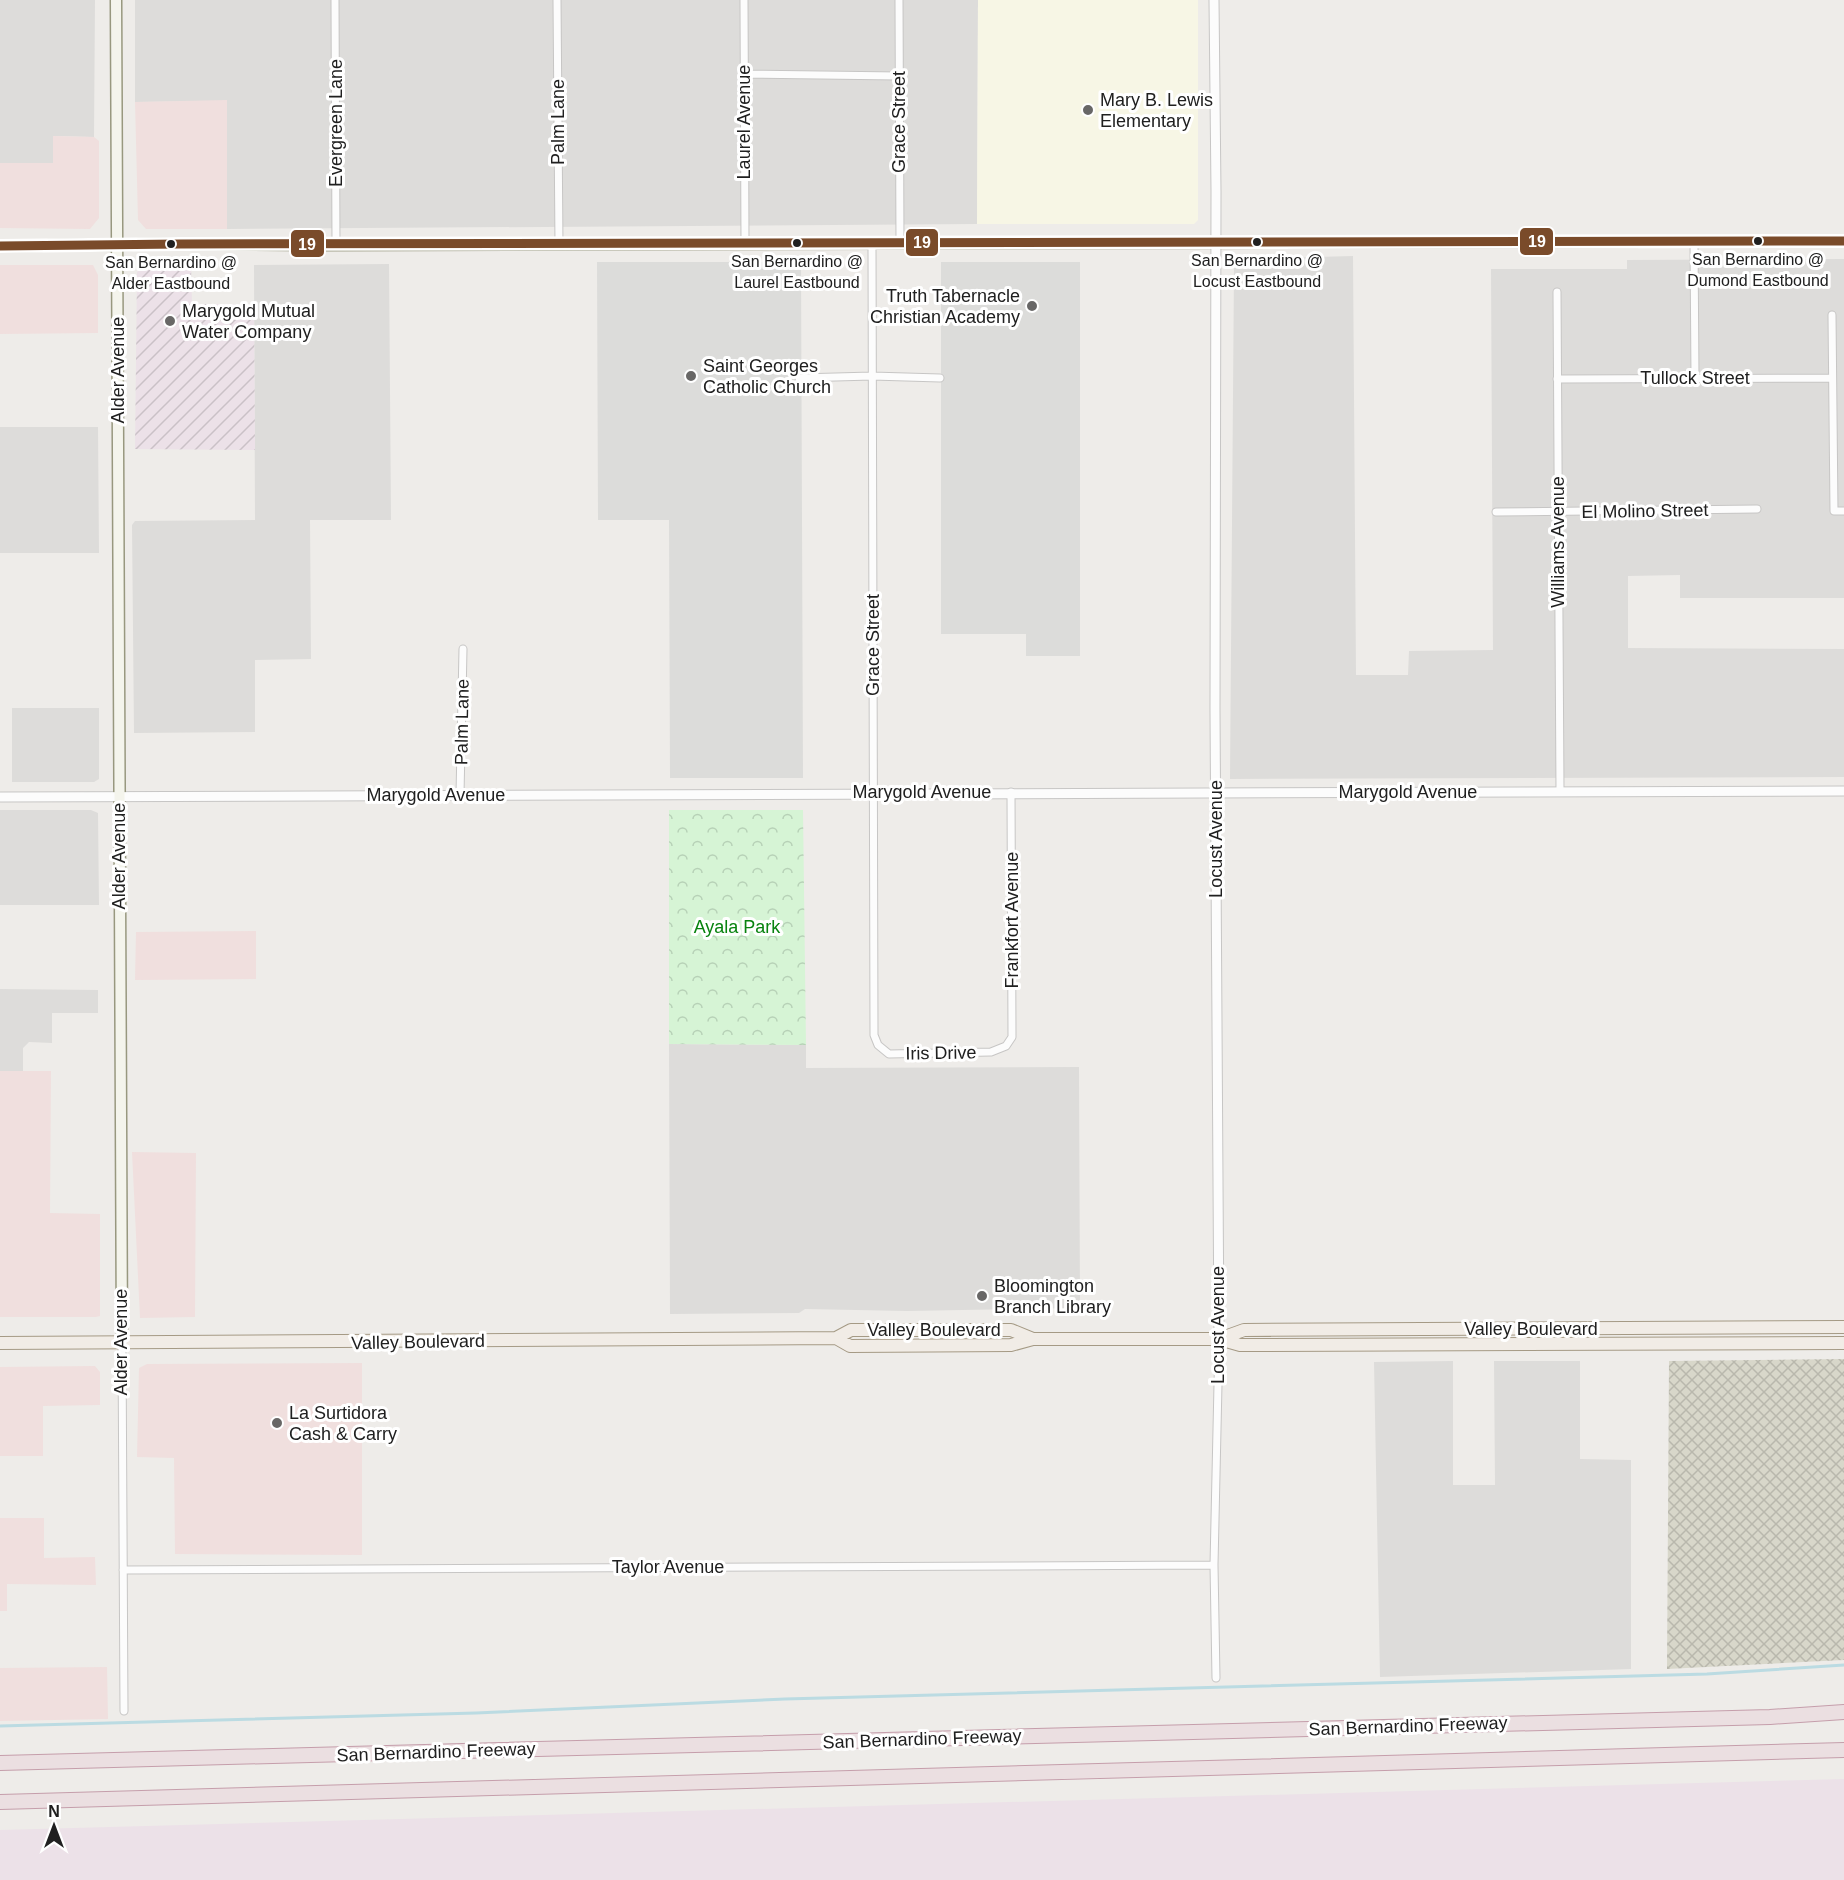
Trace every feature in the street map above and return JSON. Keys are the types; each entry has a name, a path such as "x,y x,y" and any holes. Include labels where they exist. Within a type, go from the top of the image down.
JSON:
{"highway":[{"name":"San Bernardino Freeway","path":"0,1763 1770,1717 1844,1712"},
{"name":"San Bernardino Freeway","path":"0,1802 1844,1750"}],"main road":[{"name":"Alder Avenue","path":"116,0 122,1344"},
{"path":"0,246 1844,241"},
{"name":"Valley Boulevard","path":"1219,1340 1244,1330 1844,1327"},
{"name":"Valley Boulevard","path":"0,1343 836,1338 851,1330 1011,1330 1033,1339 1219,1340 1240,1345 1844,1343"}],"street":[{"name":"Evergreen Lane","path":"335,0 336,245"},
{"name":"Palm Lane","path":"557,0 559,245"},
{"name":"Laurel Avenue","path":"744,0 745,244"},
{"name":"Grace Street","path":"899,0 900,244"},
{"name":"Locust Avenue","path":"1214,0 1219,1340 1214,1565 1216,1678"},
{"path":"744,74 899,76"},
{"path":"1694,241 1695,378"},
{"name":"Grace Street","path":"872,244 874,1035 878,1046"},
{"name":"Williams Avenue","path":"1557,292 1560,791"},
{"path":"1832,315 1833,511 1844,511"},
{"path":"799,378 872,376 940,378"},
{"name":"Tullock Street","path":"1557,379 1832,378"},
{"name":"El Molino Street","path":"1496,512 1757,509"},
{"name":"Palm Lane","path":"460,795 463,649"},
{"name":"Marygold Avenue","path":"0,797 1844,790"},
{"name":"Frankfort Avenue","path":"1006,1046 1012,1037 1013,1025 1011,792"},
{"name":"Iris Drive","path":"878,1046 889,1054 992,1052 1006,1046"},
{"name":"Alder Avenue","path":"122,1344 124,1711"},
{"name":"Taylor Avenue","path":"123,1570 1214,1565"}],"shaded area":[{"path":"0,0 95,0 94,137 54,136 53,163 0,163"},
{"path":"135,0 978,0 977,224 227,229 227,101 135,102"},
{"name":"Mary B. Lewis Elementary","path":"978,0 1198,0 1198,220 1194,224 977,224"},
{"path":"227,100 227,229 146,229 138,220 135,102"},
{"path":"53,136 94,137 99,141 99,218 90,229 0,228 0,163 53,163"},
{"path":"1353,256 1356,675 1408,675 1409,651 1493,650 1491,269 1627,269 1627,260 1844,259 1844,598 1680,598 1680,575 1628,576 1628,648 1844,649 1844,777 1230,779 1234,268 1242,259"},
{"path":"597,262 801,262 803,778 670,778 669,520 598,520"},
{"path":"941,262 1080,262 1080,656 1026,656 1026,634 941,634"},
{"path":"389,264 391,520 310,520 311,659 255,660 255,732 134,733 132,525 135,521 255,520 254,265"},
{"path":"0,265 93,265 98,275 98,333 0,334"},
{"path":"191,265 192,304 254,304 255,450 135,449 137,272 143,266"},
{"path":"0,427 98,427 99,553 0,553"},
{"path":"12,708 99,708 99,779 94,782 12,782"},
{"path":"0,810 91,810 98,813 99,905 0,905"},
{"path":"256,931 256,979 135,980 136,932"},
{"path":"0,989 98,990 98,1013 52,1013 52,1043 29,1042 23,1048 23,1071 0,1071"},
{"path":"669,1044 806,1045 806,1068 1079,1067 1080,1308 907,1311 805,1309 799,1313 670,1314"},
{"path":"0,1071 51,1071 50,1213 100,1214 100,1316 0,1317"},
{"path":"132,1152 196,1153 195,1317 140,1318"},
{"path":"1844,1359 1844,1660 1667,1669 1669,1361"},
{"path":"1453,1361 1453,1485 1495,1485 1494,1361 1580,1361 1580,1459 1631,1460 1631,1669 1380,1677 1374,1362"},
{"path":"362,1363 362,1555 175,1554 174,1458 137,1457 139,1368 147,1364"},
{"path":"95,1366 100,1372 100,1405 43,1406 43,1456 0,1456 0,1367"},
{"path":"0,1518 44,1518 44,1558 95,1557 96,1585 7,1584 7,1611 0,1611"},
{"path":"107,1667 108,1719 0,1721 0,1668"},
{"path":"1844,1779 1844,1880 0,1880 0,1830"}],"green space":[{"name":"Ayala Park","path":"669,810 803,810 806,1045 669,1044"}],"waterway":[{"path":"0,1726 476,1713 785,1699 1707,1674 1844,1665"}],"transit line":[{"name":"19","path":"0,246 1844,241"}],"place":[{"name":"Mary B. Lewis Elementary","path":"1088,110"},
{"name":"San Bernardino @ Dumond Eastbound","path":"1758,241"},
{"name":"San Bernardino @ Locust Eastbound","path":"1257,242"},
{"name":"San Bernardino @ Laurel Eastbound","path":"797,243"},
{"name":"San Bernardino @ Alder Eastbound","path":"171,244"},
{"name":"Truth Tabernacle Christian Academy","path":"1032,306"},
{"name":"Marygold Mutual Water Company","path":"170,321"},
{"name":"Saint Georges Catholic Church","path":"691,376"},
{"name":"Bloomington Branch Library","path":"982,1296"},
{"name":"La Surtidora Cash & Carry","path":"277,1423"}]}
